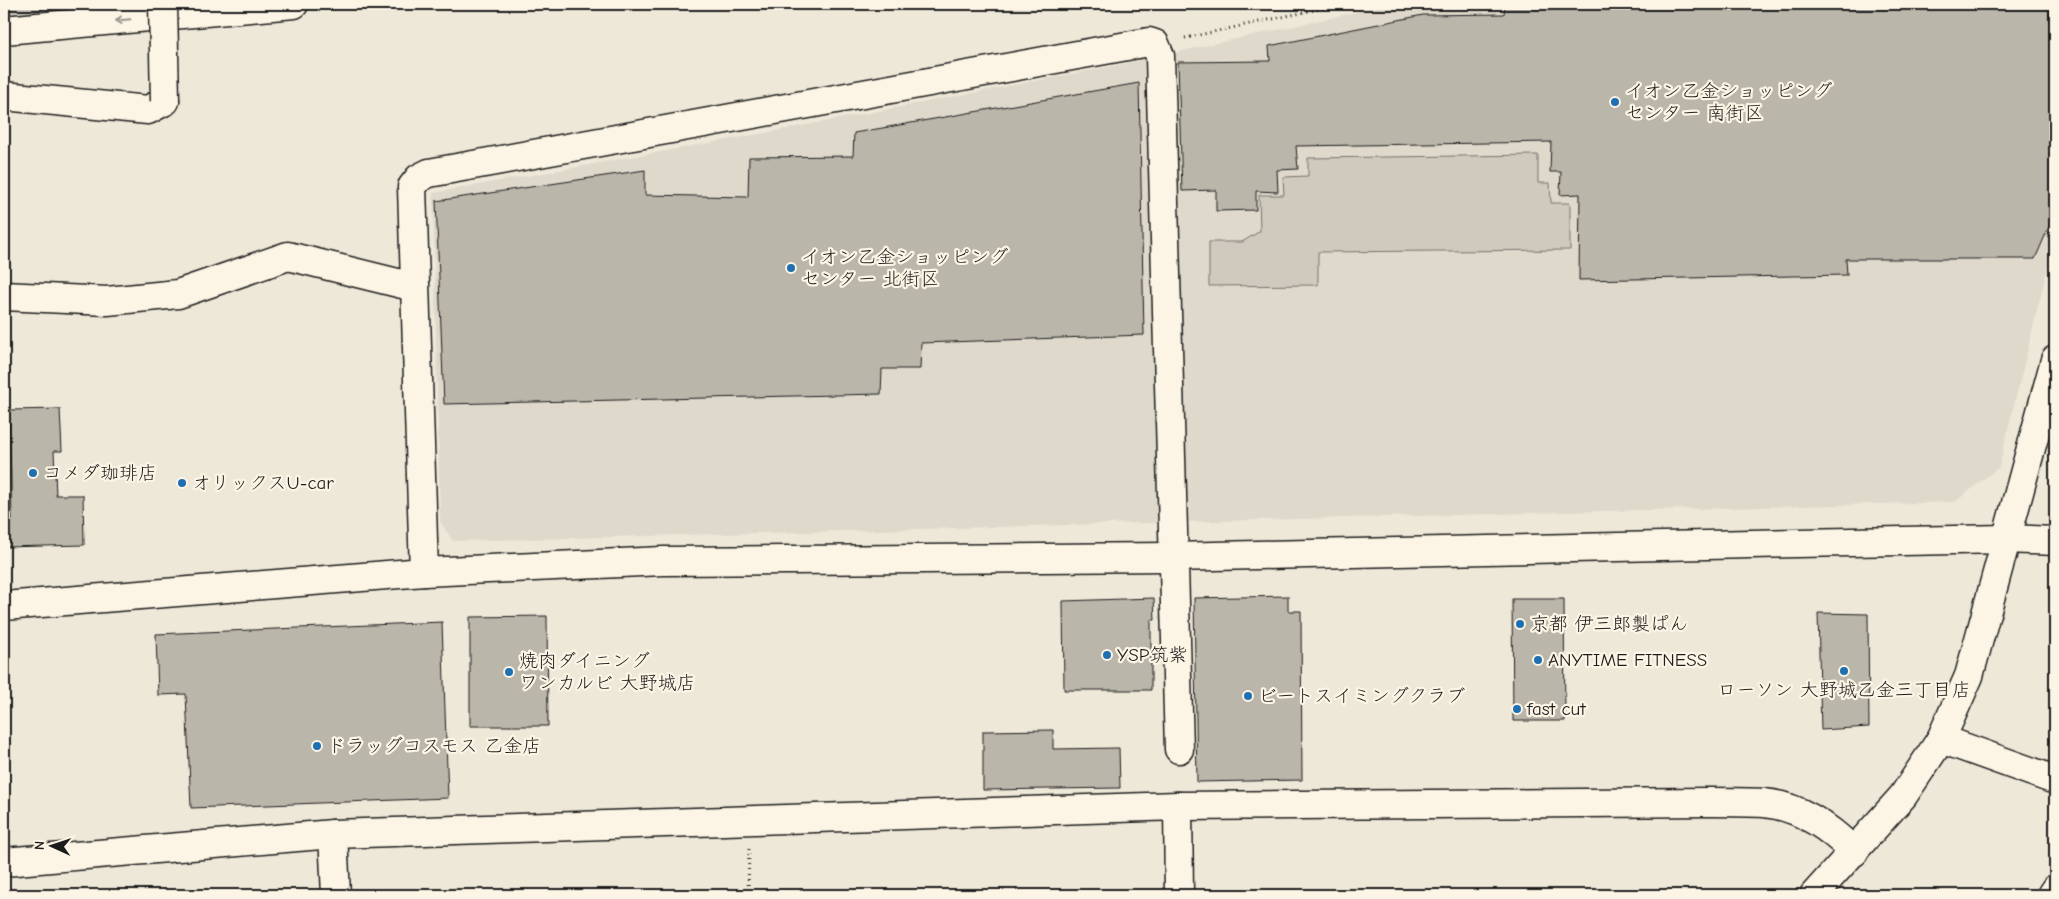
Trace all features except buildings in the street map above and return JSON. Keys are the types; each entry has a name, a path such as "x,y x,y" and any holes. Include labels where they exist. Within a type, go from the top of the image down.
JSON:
{"main road":[{"path":"4,96 148,110 165,101 162,4"},
{"path":"4,30 294,4"},
{"path":"424,572 412,187 419,178 429,172 1148,42 1155,44 1160,56 1172,557 1179,749"},
{"path":"4,296 107,301 178,294 288,256 414,287"},
{"path":"1814,895 1903,796 1941,738 1969,676 2055,360"},
{"path":"4,606 424,572 664,561 1172,557 2007,539 2055,541"},
{"path":"1941,738 2055,780"},
{"path":"4,862 333,834 1178,806 1766,803 1800,812 1835,833 1854,852"},
{"path":"1178,806 1179,895"},
{"path":"333,834 336,895"},
{"path":"2051,895 2055,889"}],"path":[{"path":"1155,44 1342,4"},
{"path":"748,895 749,820"}],"shaded area":[{"path":"4,4 58,4 4,21"},
{"path":"1392,4 2055,4 2055,237 1999,467 1955,502 453,541 440,522 433,193 786,129 1133,62"},
{"path":"1538,155 1538,183 1550,183 1551,203 1570,203 1570,250 1318,252 1318,285 1209,286 1209,242 1242,242 1260,231 1259,195 1284,195 1283,177 1308,176 1308,158"}],"place":[{"name":"イオン乙金ショッピング センター 南街区","path":"1615,102"},
{"name":"イオン乙金ショッピング センター 北街区","path":"791,268"},
{"name":"コメダ珈琲店","path":"33,473"},
{"name":"オリックスU-car","path":"182,483"},
{"name":"京都 伊三郎製ぱん","path":"1520,624"},
{"name":"YSP筑紫","path":"1107,655"},
{"name":"ANYTIME FITNESS","path":"1538,660"},
{"name":"ローソン 大野城乙金三丁目店","path":"1844,671"},
{"name":"焼肉ダイニング ワンカルビ 大野城店","path":"509,672"},
{"name":"ビートスイミングクラブ","path":"1248,696"},
{"name":"fast cut","path":"1517,709"},
{"name":"ドラッグコスモス 乙金店","path":"317,746"}]}
